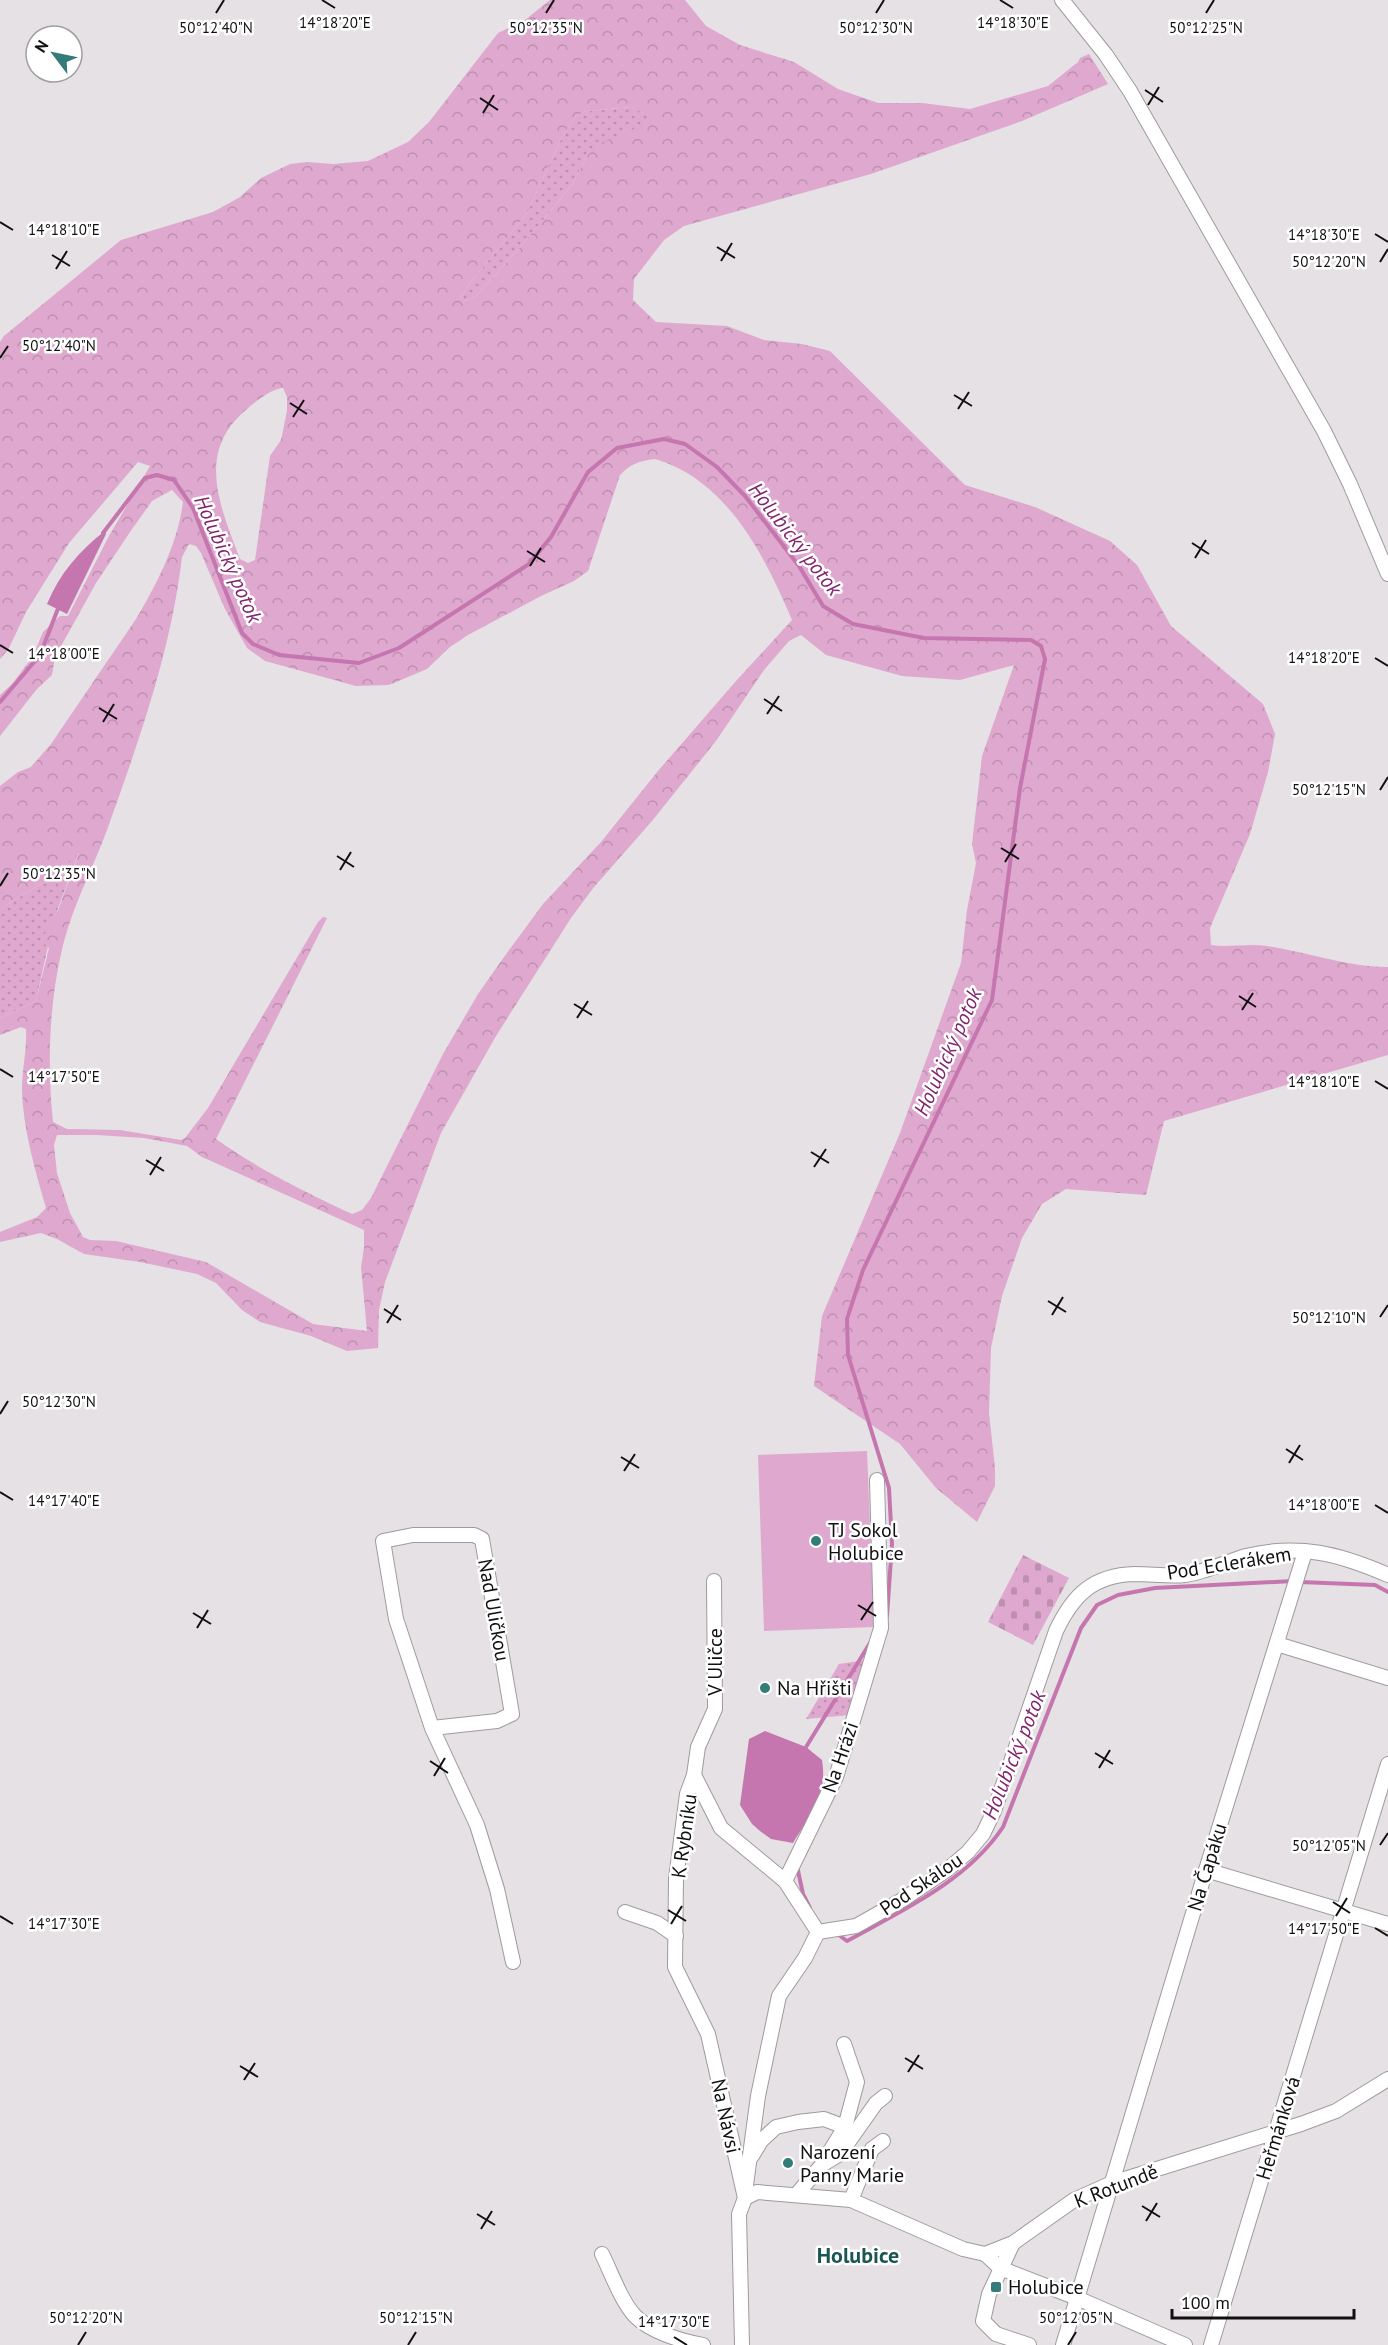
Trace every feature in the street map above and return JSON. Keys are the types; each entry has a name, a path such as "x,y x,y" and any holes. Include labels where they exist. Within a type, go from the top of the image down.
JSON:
{"street":[{"path":"1062,0 1106,55 1130,91 1312,410 1350,484 1388,574"},
{"name":"Na Hrázi","path":"785,1881 836,1777 881,1628 877,1480"},
{"name":"Nad Uličkou","path":"432,1728 497,1721 512,1714 482,1539 474,1535 413,1535 383,1540 396,1619 432,1728 477,1825 497,1889 513,1962"},
{"name":"Pod Eclerákem","path":"1056,1631 1067,1609 1077,1596 1090,1586 1111,1576 1186,1575 1249,1556 1280,1551 1329,1553 1351,1559 1388,1575"},
{"name":"Na Čapáku","path":"1063,2345 1206,1870 1305,1552"},
{"name":"V Uličce","path":"694,1775 698,1747 715,1709 714,1581"},
{"name":"Pod Skálou","path":"818,1932 856,1926 893,1905 948,1869 968,1852 983,1834 1056,1631"},
{"path":"1277,1644 1388,1678"},
{"name":"Heřmánková","path":"1212,2345 1388,1764"},
{"path":"694,1775 721,1828 785,1881 818,1932"},
{"name":"K Rybníku","path":"694,1775 687,1794 676,1879 675,1967 708,2034"},
{"path":"1206,1870 1388,1924"},
{"path":"625,1912 657,1923 676,1936"},
{"name":"Na Návsi","path":"742,2345 739,2214 745,2198 758,2096 778,1996 805,1958 818,1932"},
{"name":"Na Návsi","path":"708,2034 745,2198"},
{"path":"796,2196 821,2166 845,2127 857,2082 844,2044"},
{"name":"K Rotundě","path":"985,2254 1013,2243 1074,2200 1112,2183 1336,2111 1388,2079"},
{"path":"821,2166 840,2154 876,2103 885,2096"},
{"name":"Na Návsi","path":"748,2163 761,2141 776,2127 824,2119 845,2127"},
{"path":"851,2200 872,2149 883,2140"},
{"path":"745,2198 757,2192 851,2200 963,2249 985,2254 1000,2268 1077,2298 1185,2345"},
{"path":"1013,2243 989,2294 983,2320 996,2334 1029,2345"},
{"path":"602,2254 627,2305 635,2316 649,2326 674,2338 703,2345"}],"green space":[{"path":"550,0 685,0 706,26 740,45 794,62 838,89 878,103 922,103 970,109 1048,86 1080,58 1089,54 1108,84 1022,121 871,174 684,226 664,240 634,279 633,300 656,322 727,326 764,340 802,344 830,351 965,485 1035,507 1110,541 1137,565 1171,626 1263,704 1275,734 1268,772 1250,834 1210,928 1211,945 1267,946 1343,962 1388,967 1388,1055 1164,1121 1146,1195 1066,1189 1042,1204 1022,1238 1002,1296 991,1348 989,1413 995,1486 977,1522 936,1488 900,1444 814,1386 822,1316 900,1133 961,963 967,910 976,863 972,844 982,756 1014,665 960,680 902,676 826,655 801,635 789,641 764,670 716,741 652,821 594,887 571,918 496,1036 441,1133 385,1282 379,1310 378,1348 347,1351 311,1336 260,1322 242,1310 216,1283 197,1274 140,1262 84,1254 41,1233 0,1242 0,1232 37,1217 46,1208 30,1149 23,1105 22,1082 26,1029 21,1027 0,1035 0,1018 36,1001 49,948 42,942 58,910 79,853 44,882 0,909 0,786 18,772 31,767 51,744 136,619 166,563 183,502 172,490 152,501 96,583 55,657 52,675 37,689 0,736 0,695 12,684 33,656 43,632 60,616 68,616 109,536 150,466 138,462 69,543 26,612 8,650 0,659 0,342 4,336 121,240 213,212 240,197 261,178 290,164 368,161 408,142 429,122 498,33 525,20","holes":["632,107 655,120 598,144 588,154 572,185 516,252 476,296 466,301 462,299 461,296 469,284 526,215 562,137 575,117 586,111","283,388 287,397 287,411 281,440 270,456 255,560 248,563 240,559 225,519 216,480 217,461 221,443 231,426 255,402","655,459 680,469 703,484 723,502 756,546 792,620 658,771 601,842 543,904 504,957 478,994 443,1054 371,1198 362,1210 352,1214 317,1197 265,1170 216,1139 327,918 323,917 318,922 208,1108 185,1138 181,1140 120,1130 67,1129 53,1122 50,1077 52,1010 63,945 107,830 142,729 170,627 182,557 189,544 196,546 201,553 225,609 247,648 265,661 356,686 389,685 427,669 450,647 468,635 574,581 588,571 620,475 632,465","57,1135 97,1135 144,1138 187,1146 202,1157 364,1230 361,1267 367,1331 313,1324 206,1262 116,1241 90,1240 83,1237 70,1213 57,1173 54,1145"]},
{"path":"632,107 656,120 588,154 572,185 516,252 476,296 466,301 462,299 461,296 469,284 526,215 562,137 575,117 586,111"},
{"path":"79,852 54,919 36,1001 0,1018 0,909 44,882"},
{"name":"TJ Sokol Holubice","path":"867,1451 874,1627 764,1631 758,1455"},
{"path":"1023,1555 1069,1578 1033,1645 988,1622"},
{"path":"866,1660 851,1715 806,1719 839,1664"}],"shaded area":[{"path":"105,531 106,534 67,614 47,604 71,563"},
{"path":"765,1731 806,1747 822,1760 820,1794 793,1843 771,1839 752,1824 740,1805 749,1739"}],"waterway":[{"name":"Holubický potok","path":"103,533 145,478 157,475 174,480 193,508 242,633 253,644 279,655 359,663 399,648 529,564 551,537 588,472 617,448 664,439 685,444 717,467 745,496 799,566 823,606 853,624 924,638 1031,640 1041,646 1045,659 1020,788 992,1000 863,1270 847,1319 848,1355 889,1488 892,1544 887,1616"},
{"name":"Holubický potok","path":"0,702 40,655 59,606"},
{"name":"Holubický potok","path":"836,1933 847,1941 911,1906 953,1879 988,1846 1003,1827 1081,1628 1097,1605 1118,1595 1155,1588 1293,1581"},
{"name":"Holubický potok","path":"1300,1582 1375,1585 1388,1592"},
{"name":"Holubický potok","path":"805,1752 870,1643"},
{"name":"Holubický potok","path":"797,1866 803,1894 810,1908"}],"place":[{"name":"TJ Sokol Holubice","path":"816,1541"},
{"name":"Na Hřišti","path":"765,1688"},
{"name":"Narození Panny Marie","path":"788,2163"},
{"name":"Holubice","path":"996,2287"}],"district":[{"name":"Holubice","path":"858,2255"}]}
